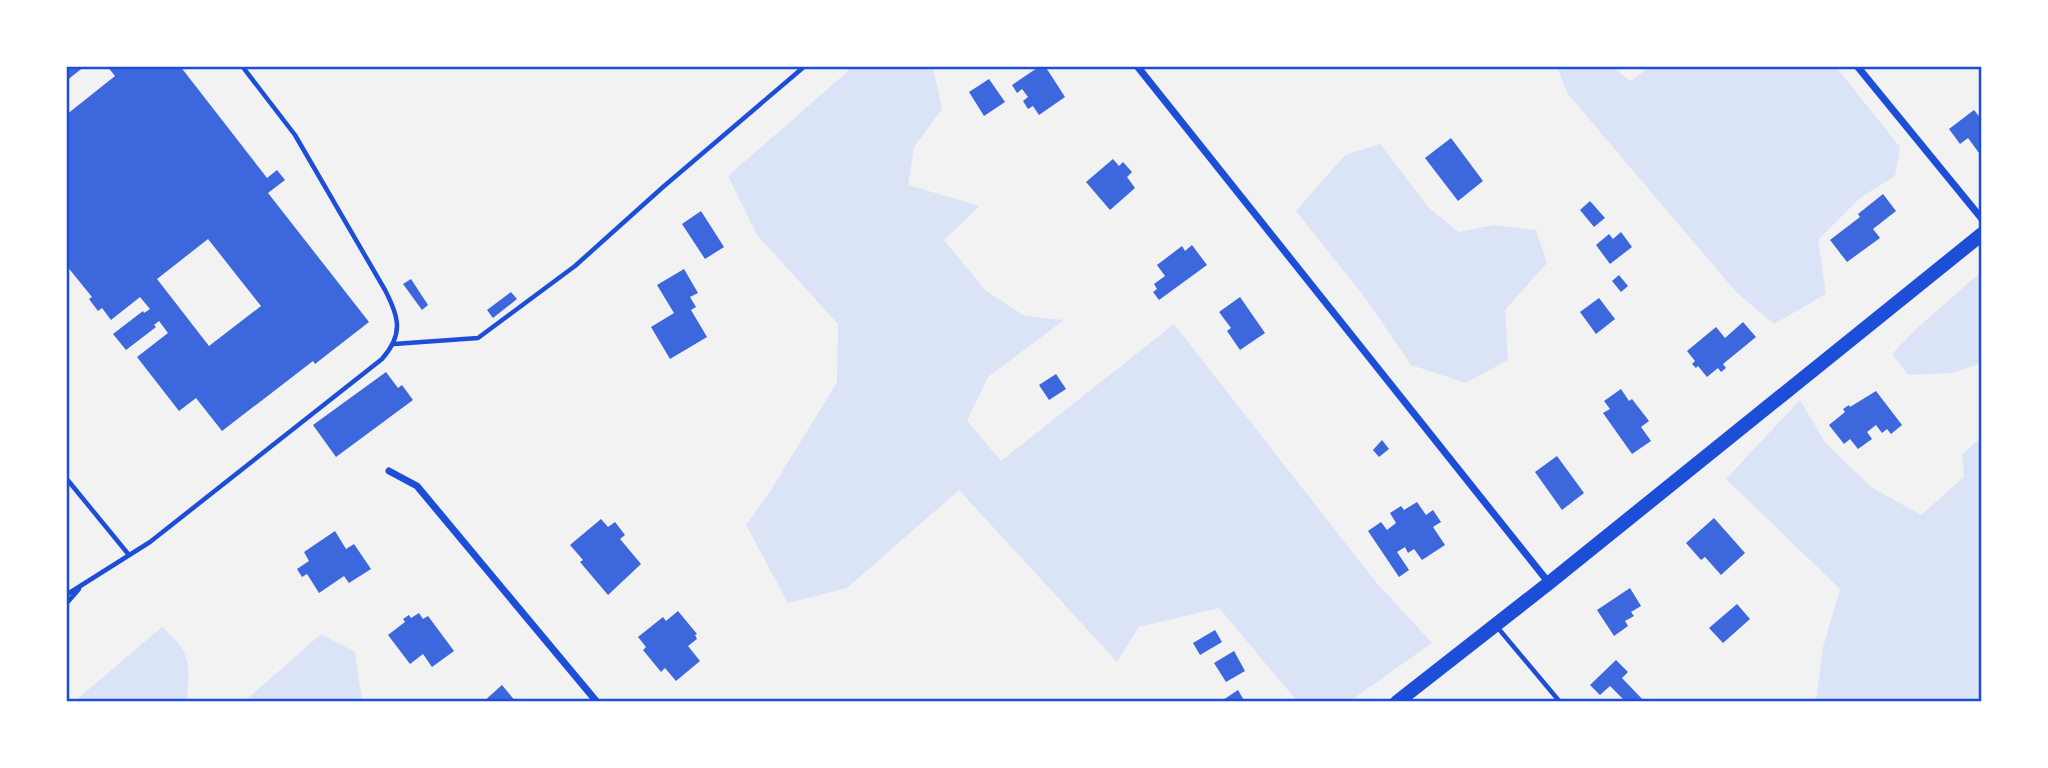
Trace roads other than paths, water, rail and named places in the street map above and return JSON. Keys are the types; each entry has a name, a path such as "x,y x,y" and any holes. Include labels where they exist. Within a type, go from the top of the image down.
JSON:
{"main road":[{"path":"1397,702 1982,234"}],"street":[{"path":"1137,66 1549,583"},
{"path":"1857,66 1982,219"},
{"path":"389,471 417,486 597,702"}],"lane":[{"path":"66,595 150,542 382,359 394,344 396,313 388,296 295,135 242,66"},
{"path":"394,344 478,338 575,266 805,66"},
{"path":"66,478 129,555"},
{"path":"66,604 82,586"},
{"path":"1495,625 1560,702"}]}
